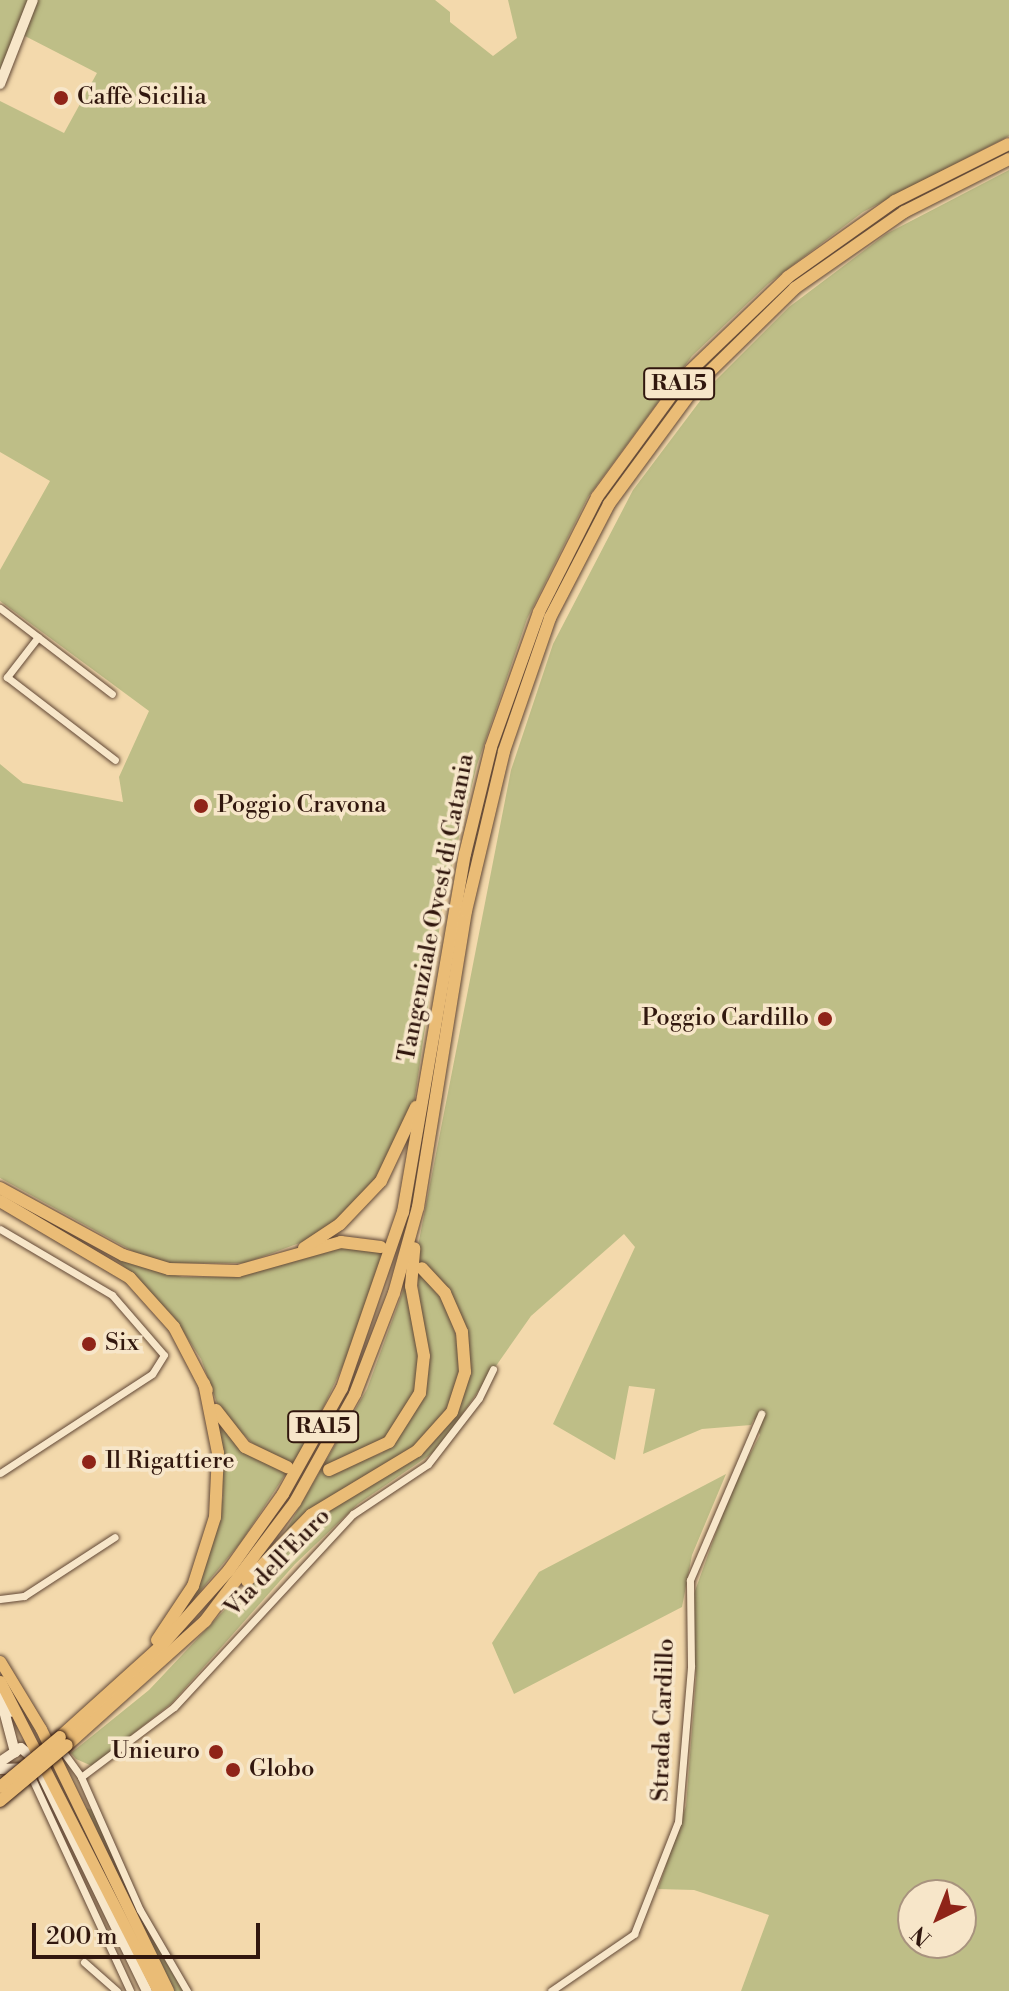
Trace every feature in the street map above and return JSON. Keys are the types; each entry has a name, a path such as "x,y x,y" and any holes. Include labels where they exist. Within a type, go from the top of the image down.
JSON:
{"highway":[{"name":"Tangenziale Ovest di Catania","path":"64,1741 202,1603 259,1531 324,1424 391,1255 435,1034 465,854 508,692 558,569 616,467 687,374 788,277 895,201 1009,144"},
{"name":"Tangenziale Ovest di Catania","path":"64,1741 205,1621 295,1502 336,1431 378,1339 418,1207 477,858 508,737 550,618 627,475 704,376 795,288 904,212 1009,159"},
{"path":"284,1259 340,1224 391,1168 412,1120 435,1034"},
{"path":"329,1470 389,1442 420,1393 424,1356 411,1271 440,1120 444,1048"},
{"path":"0,1186 123,1255 169,1269 217,1273 284,1259 341,1242 381,1247"},
{"path":"0,1203 35,1220 130,1278 174,1327 236,1439 287,1467"},
{"path":"205,1621 311,1515 417,1451 446,1422 462,1385 464,1342 451,1303 422,1268"},
{"path":"64,1741 162,1634 198,1576 213,1530 219,1480 204,1383"},
{"name":"RA15","path":"0,1787 64,1741"},
{"name":"RA15","path":"0,1801 64,1741"}],"main road":[{"path":"0,1661 41,1729 168,1991"},
{"path":"0,1681 158,1991"}],"street":[{"path":"0,84 33,0"},
{"path":"0,608 112,694"},
{"path":"0,686 38,637"},
{"path":"7,677 115,760"},
{"path":"0,1229 112,1295 164,1355 152,1374 0,1473"},
{"name":"Via dell'Euro","path":"81,1777 174,1707 353,1514 428,1464 479,1398 493,1369"},
{"name":"Strada Cardillo","path":"551,1991 634,1934 678,1822 691,1666 690,1580 707,1528 761,1414"},
{"path":"0,1599 24,1596 115,1537"},
{"path":"0,1695 32,1754 147,1991"},
{"path":"0,1702 14,1752 14,1763 24,1768 46,1798 130,1991"},
{"path":"41,1729 81,1777 140,1910 187,1991"},
{"path":"0,1762 14,1752 32,1754"},
{"path":"24,1768 32,1754"},
{"path":"0,1769 24,1768"},
{"path":"84,1962 117,1991"}],"green space":[{"path":"0,0 28,0 0,73"},
{"path":"37,0 435,0 450,12 450,22 493,56 517,38 508,0 1009,0 1009,136 863,212 768,284 692,356 588,497 527,619 477,765 444,897 414,1104 374,1186 316,1237 245,1263 169,1263 143,1257 0,1178 0,764 23,783 123,802 119,777 149,711 0,601 0,570 50,481 0,452 0,101 64,133 97,73 23,35"},
{"path":"1009,170 1009,1991 741,1991 769,1915 694,1890 658,1889 686,1806 696,1678 691,1602 732,1488 760,1435 754,1419 751,1425 702,1429 643,1454 655,1389 629,1386 615,1460 553,1424 635,1247 624,1234 531,1316 437,1450 358,1504 295,1564 172,1703 92,1766 76,1759 71,1753 149,1690 300,1530 330,1505 425,1451 459,1407 469,1366 465,1328 449,1289 423,1263 421,1274 445,1304 459,1344 459,1381 448,1413 416,1448 323,1501 284,1534 367,1389 407,1280 421,1358 412,1404 378,1447 331,1465 327,1473 382,1453 409,1422 423,1395 427,1358 415,1261 511,770 553,644 633,490 715,381 789,307 886,234"},
{"path":"335,1247 385,1253 356,1338 308,1440 241,1542 192,1601 223,1498 219,1425 250,1455 283,1471 221,1414 201,1359 173,1316 113,1256 182,1277 231,1277"},
{"path":"726,1474 692,1555 682,1607 514,1694 492,1643 539,1572"},
{"path":"86,1808 93,1810 142,1921 183,1991 174,1991"}],"place":[{"name":"Caffè Sicilia","path":"61,98"},
{"name":"Poggio Cravona","path":"201,806"},
{"name":"Poggio Cardillo","path":"825,1019"},
{"name":"Six","path":"89,1344"},
{"name":"Il Rigattiere","path":"89,1462"},
{"name":"Unieuro","path":"216,1752"},
{"name":"Globo","path":"233,1770"}]}
